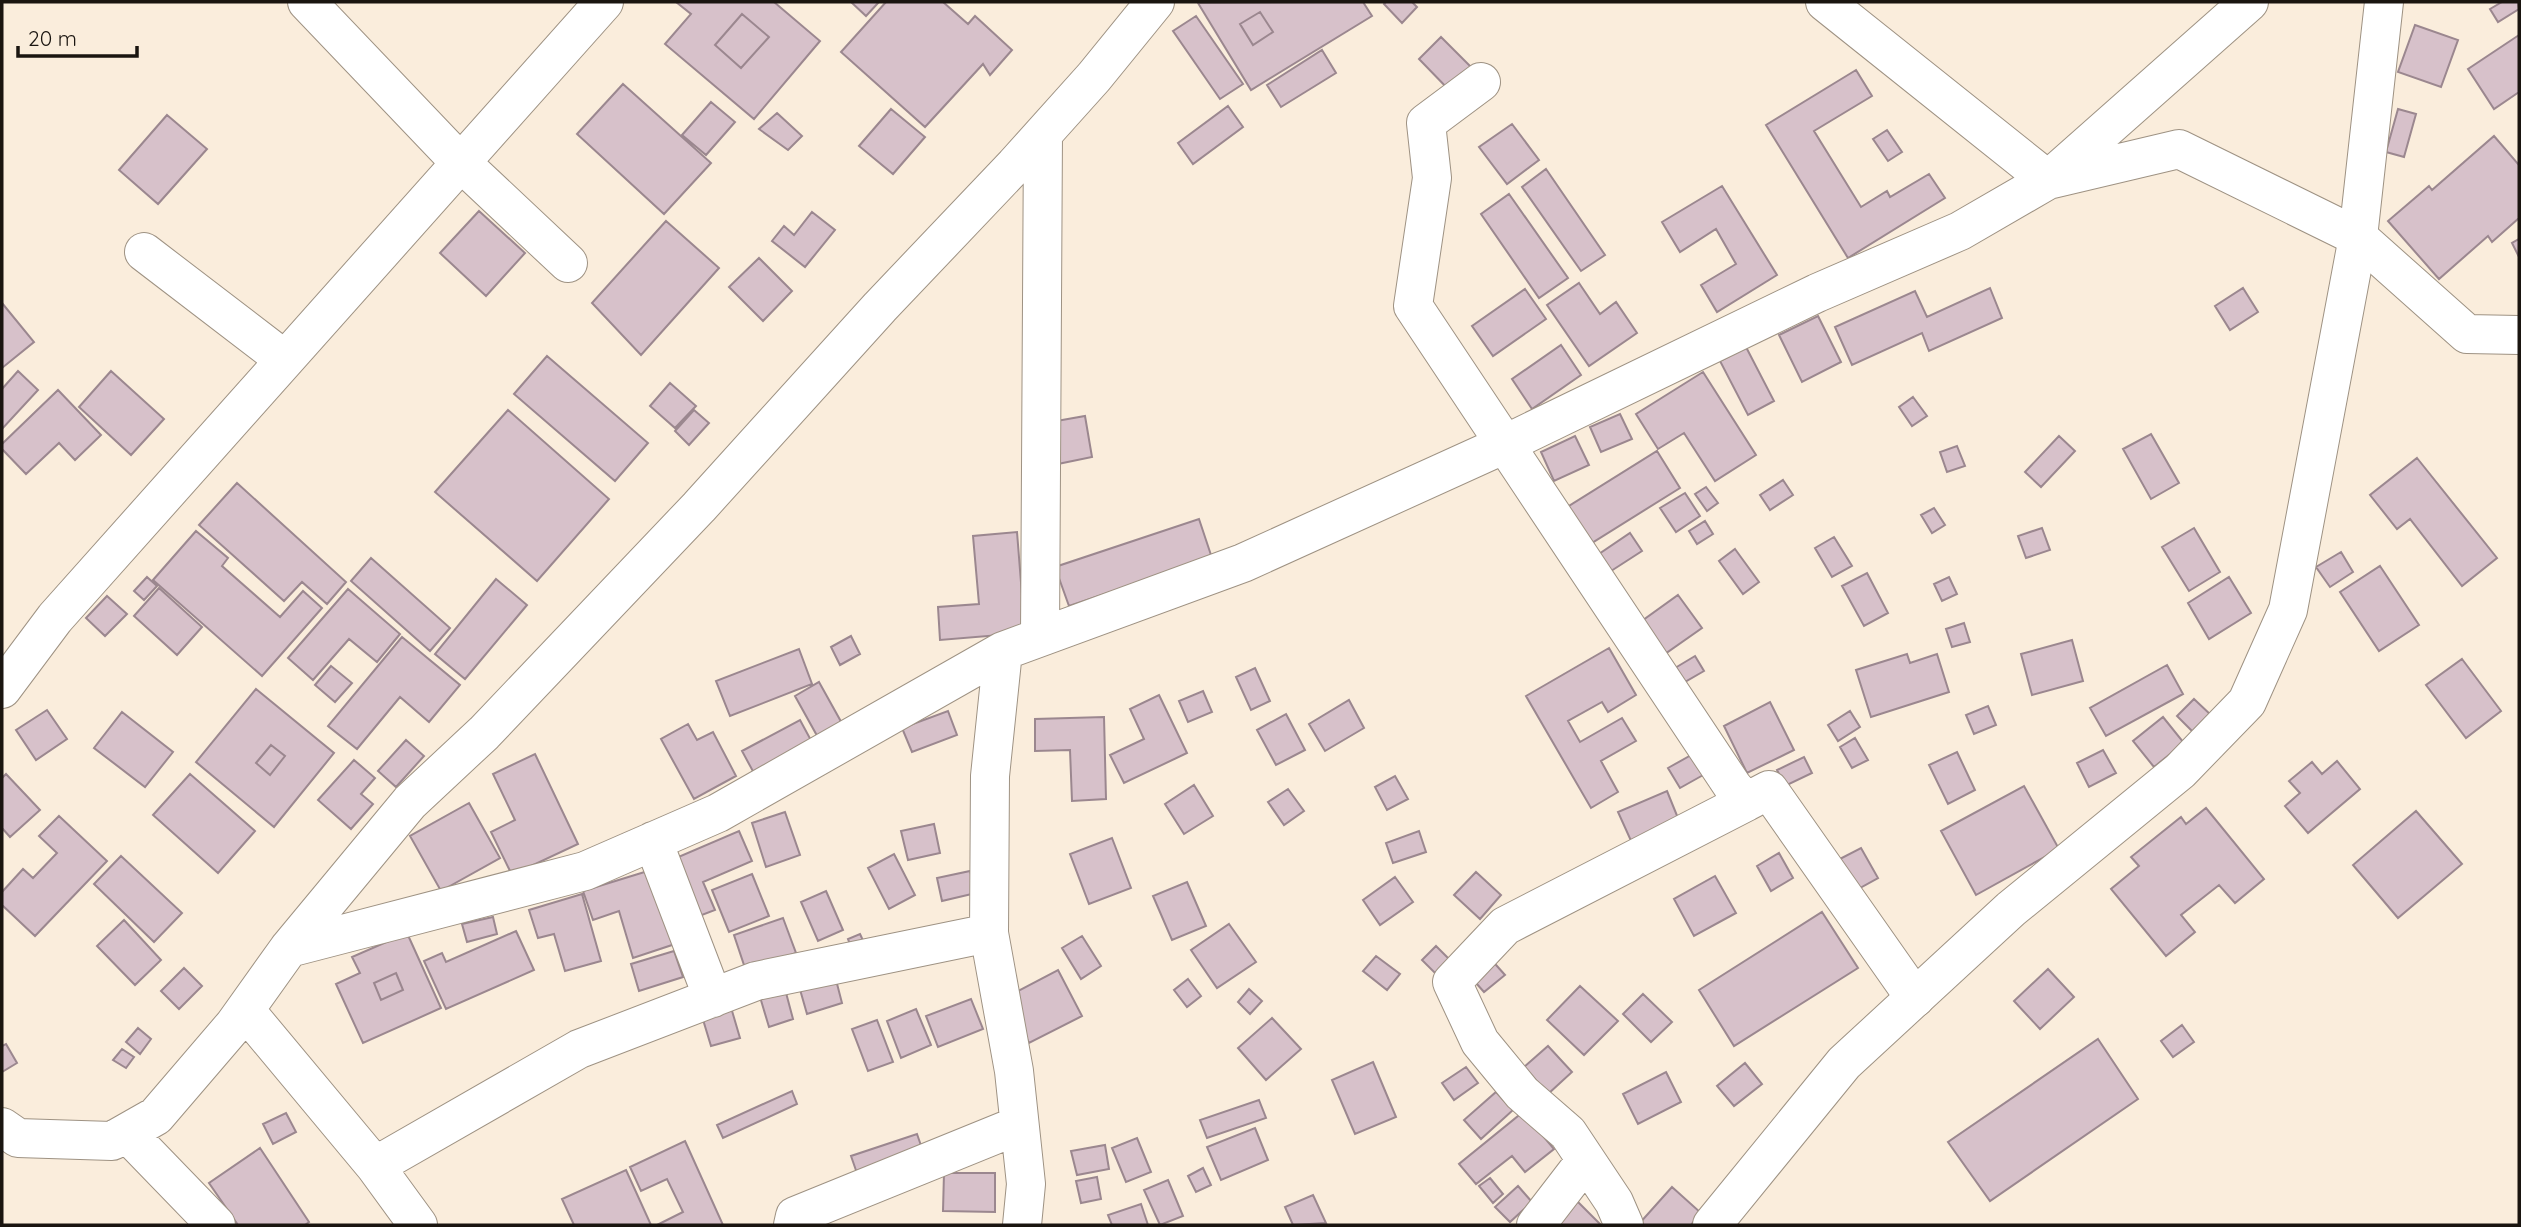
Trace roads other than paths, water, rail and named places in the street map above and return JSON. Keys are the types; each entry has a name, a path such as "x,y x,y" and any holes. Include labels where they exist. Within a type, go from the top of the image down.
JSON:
{"street":[{"path":"307,2 461,162 568,263"},
{"path":"2,690 55,618 604,2"},
{"path":"2,1127 18,1138 112,1141 156,1116 245,1010 289,948 410,802 484,733 671,536 1043,134 1155,2"},
{"path":"1825,2 2048,180"},
{"path":"289,948 585,871 718,813 1003,651 1243,563 1503,445 1817,293 1960,232 2048,180 2249,2"},
{"path":"1712,1225 1844,1063 2011,909 2180,771 2247,702 2288,610 2358,237 2384,2"},
{"path":"1482,82 1426,123 1432,178 1413,306 1503,445 1733,787 1746,802"},
{"path":"1040,636 1043,134"},
{"path":"2048,180 2179,149 2358,237 2467,334 2519,335"},
{"path":"144,252 285,360"},
{"path":"1003,651 990,776 989,933 1014,1070 1026,1184 1022,1225"},
{"path":"1624,1225 1614,1202 1568,1133 1522,1093 1480,1042 1452,982 1505,926 1769,790 1914,998"},
{"path":"653,841 713,998"},
{"path":"375,1166 579,1049 757,981 989,933"},
{"path":"245,1010 375,1166 418,1225"},
{"path":"793,1225 795,1216 1019,1125"},
{"path":"127,1133 216,1225"},
{"path":"1536,1225 1586,1160"}]}
